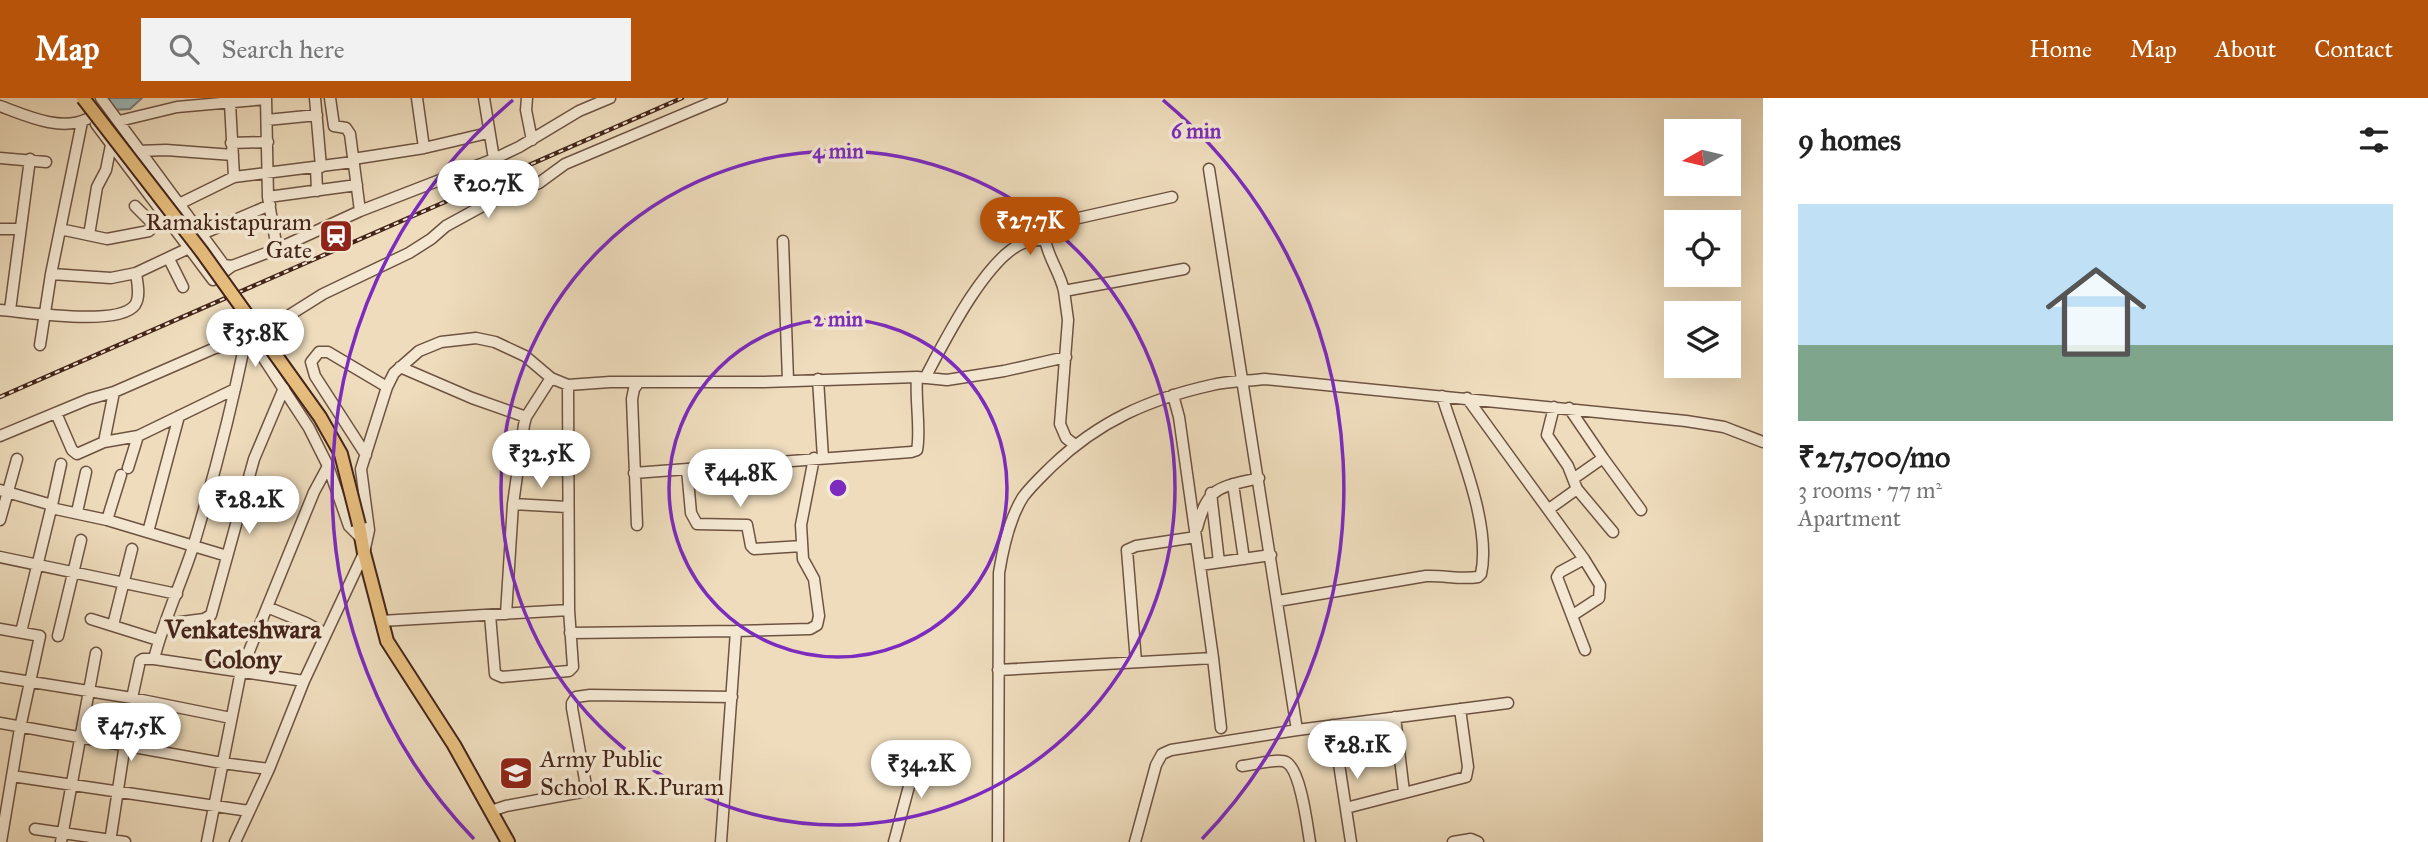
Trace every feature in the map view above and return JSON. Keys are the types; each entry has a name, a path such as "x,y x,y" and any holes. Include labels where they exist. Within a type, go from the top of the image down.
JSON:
{"main road":[{"path":"83,98 185,230 320,417 341,454 387,641 454,746 508,842"}],"street":[{"path":"75,98 87,120 111,145 213,280 232,266 360,211 494,159 532,140 579,111 606,99"},
{"path":"119,121 177,107 266,98 267,172 276,249"},
{"path":"315,98 317,191"},
{"path":"330,98 333,124 335,127 349,130 360,211"},
{"path":"417,98 424,148"},
{"path":"484,98 494,159"},
{"path":"527,98 526,110 532,140"},
{"path":"0,436 89,399 114,392 215,348 248,341 323,294 409,253 446,226 488,203 539,183 565,164 722,98"},
{"path":"106,100 138,151 202,233 223,265 232,266"},
{"path":"230,103 234,177"},
{"path":"0,106 55,123 87,120"},
{"path":"267,120 317,115"},
{"path":"40,345 60,229 87,120"},
{"path":"179,204 234,177 353,161 488,133"},
{"path":"231,143 268,142"},
{"path":"89,235 97,187 106,170 111,145"},
{"path":"138,151 166,150 233,155"},
{"path":"0,158 46,162"},
{"path":"30,159 5,310 44,315 96,316 129,310 138,296 136,272"},
{"path":"1209,169 1297,730"},
{"path":"202,233 269,201 357,185"},
{"path":"1075,445 1066,438 1060,424 1068,320 1064,291 1061,276 1051,263 1041,230 1047,225 1172,197"},
{"path":"60,229 112,238 149,231 152,229 152,223 135,206"},
{"path":"0,229 20,229"},
{"path":"634,473 917,450 919,441 916,406 921,377 996,263 1024,243 1045,239"},
{"path":"783,241 789,380"},
{"path":"51,274 111,278 136,272 189,248"},
{"path":"169,259 183,287"},
{"path":"1064,291 1184,270"},
{"path":"235,842 269,769 304,681 364,553 369,530 361,469 387,387 400,367 419,351 455,340 476,338 495,342 525,356 551,378 568,385 921,377 947,380 1066,357"},
{"path":"248,341 284,388 309,428 328,466 349,526 362,539"},
{"path":"154,659 158,640 193,546 248,341"},
{"path":"366,455 315,376 311,362 319,352 328,352 387,387"},
{"path":"400,367 472,398 526,416"},
{"path":"506,614 513,504 526,416 551,378"},
{"path":"570,633 810,629 817,625 819,616 814,579 803,559 802,546 804,504 819,458 818,379"},
{"path":"998,842 999,573 1003,545 1022,499 1040,478 1075,445 1130,410 1215,384 1265,379 1707,424 1733,430 1763,442"},
{"path":"637,525 633,392 639,382"},
{"path":"490,615 493,670 498,676 569,671 573,667 567,507 568,385"},
{"path":"166,624 204,619 211,615 254,459 284,388"},
{"path":"56,413 74,453 79,453 104,442 138,436 236,390"},
{"path":"104,442 114,392"},
{"path":"1173,395 1179,417 1222,728"},
{"path":"1278,601 1426,576 1439,575 1454,579 1478,577 1482,570 1479,514 1442,396"},
{"path":"1467,398 1549,509 1600,585 1601,592 1593,604 1573,615"},
{"path":"1554,407 1547,435 1568,466 1575,484 1613,532"},
{"path":"1569,408 1641,510"},
{"path":"148,532 178,416"},
{"path":"107,520 138,436"},
{"path":"519,457 569,460"},
{"path":"1549,509 1603,458"},
{"path":"0,520 4,491 17,459"},
{"path":"21,632 61,464"},
{"path":"207,842 241,671 314,492 328,466"},
{"path":"687,469 691,513 697,524 744,524 754,549 802,546"},
{"path":"77,512 86,472"},
{"path":"1196,535 1201,511 1211,494 1233,484 1259,478"},
{"path":"1233,484 1244,559"},
{"path":"4,491 227,556"},
{"path":"1211,494 1219,562"},
{"path":"513,504 567,507"},
{"path":"1136,662 1126,550 1196,535"},
{"path":"58,636 81,540"},
{"path":"113,625 132,549"},
{"path":"1200,565 1271,555"},
{"path":"0,556 177,594"},
{"path":"1584,559 1560,572 1557,577 1585,650"},
{"path":"267,607 326,634"},
{"path":"381,621 569,610"},
{"path":"91,619 158,640"},
{"path":"0,629 40,636 3,816 1,842"},
{"path":"721,842 736,631"},
{"path":"62,837 96,653"},
{"path":"998,670 1213,658"},
{"path":"110,841 132,698 143,659 304,681"},
{"path":"0,677 132,698 231,718"},
{"path":"491,811 587,791 572,708 576,697 732,696"},
{"path":"1135,842 1156,765 1162,754 1171,750 1332,725 1508,703"},
{"path":"1346,808 1466,777 1468,767 1460,709"},
{"path":"1395,717 1404,792"},
{"path":"0,723 126,747 269,769"},
{"path":"1332,725 1351,842"},
{"path":"894,842 919,749"},
{"path":"1242,766 1280,760 1292,767 1297,778 1310,842"},
{"path":"12,776 249,811"},
{"path":"35,829 62,837 125,842"},
{"path":"1452,842 1471,839 1478,842"}],"water":[{"path":"101,98 142,98 130,109 112,110"}],"railway":[{"path":"0,397 682,98"}],"place":[{"name":"Ramakistapuram Gate","path":"336,236"},
{"name":"Army Public School R.K.Puram","path":"516,773"}],"district":[{"name":"Venkateshwara Colony","path":"243,644"}]}
